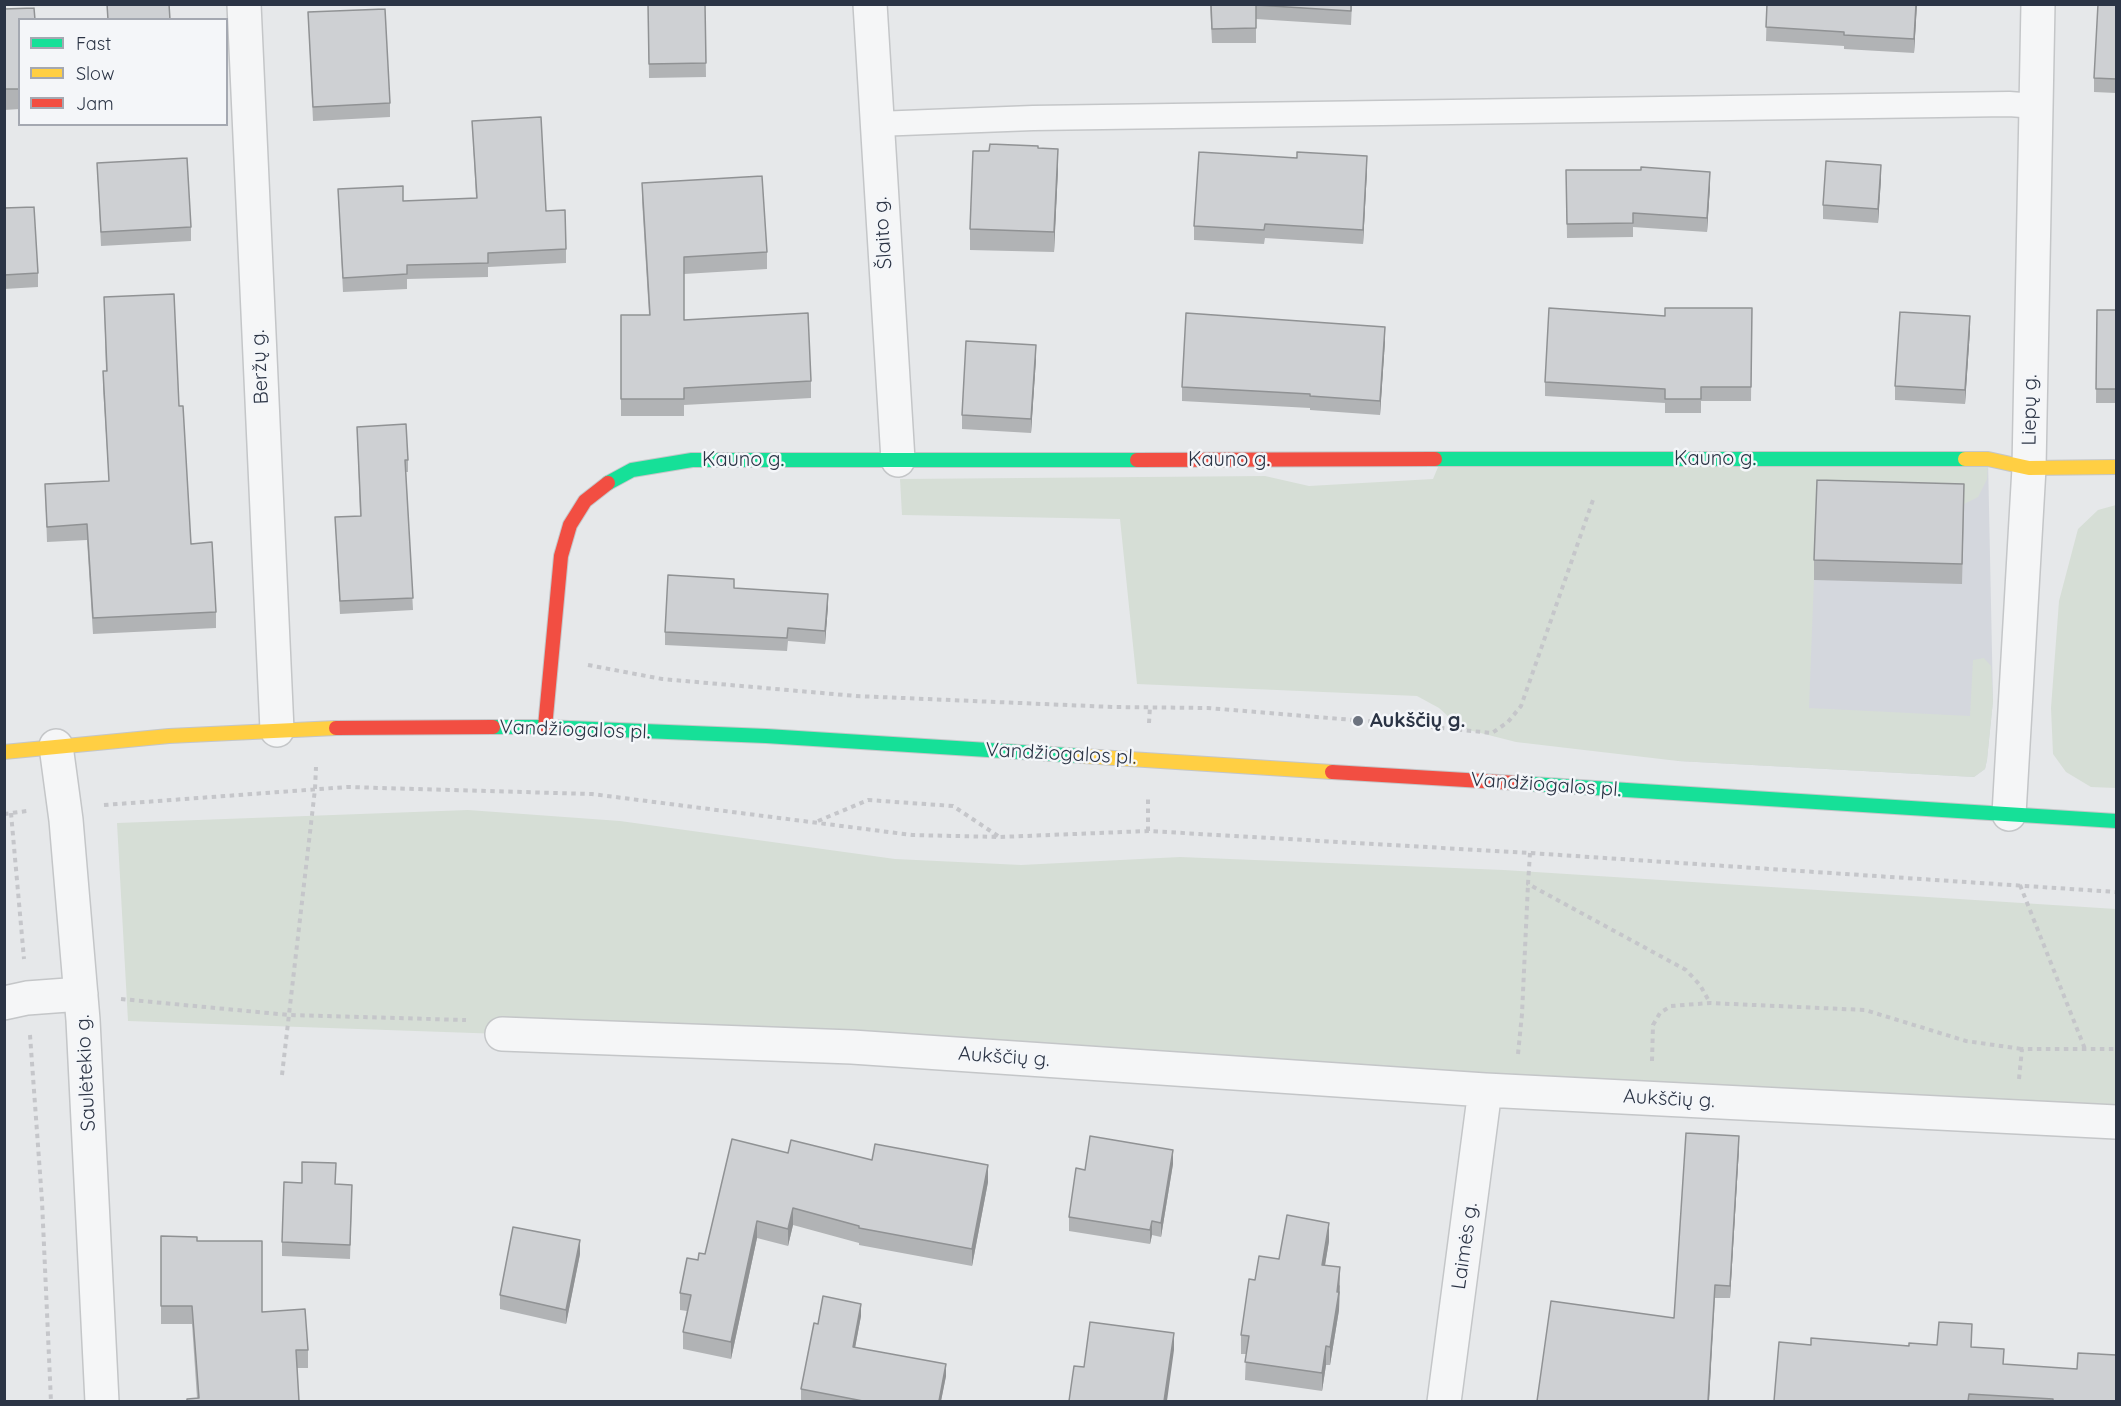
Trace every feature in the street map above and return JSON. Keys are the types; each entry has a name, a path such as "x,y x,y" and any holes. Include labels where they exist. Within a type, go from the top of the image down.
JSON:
{"main road":[{"name":"Kauno g.","path":"545,728 561,556 570,525 585,501 602,486 632,470 692,460 1988,459 2029,468 2116,466"},
{"name":"Vandžiogalos pl.","path":"4,752 169,736 317,728 545,728 802,738 2116,820"}],"street":[{"name":"Beržų g.","path":"244,4 278,730"},
{"name":"Šlaito g.","path":"870,4 898,460"},
{"name":"Liepų g.","path":"2009,814 2029,468 2038,4"},
{"name":"Saulėtekio g.","path":"56,746 65,808 81,994 102,1401"},
{"path":"16,1000 81,994"},
{"name":"Aukščių g.","path":"502,1034 852,1047 1499,1091 2116,1122"},
{"name":"Laimės g.","path":"1444,1401 1499,1091"}],"lane":[{"path":"876,124 1069,118 2036,106"}],"path":[{"path":"550,660 662,679 856,696 1113,707 1208,708 1492,733 1508,722 1521,706 1607,460"},
{"path":"282,1074 315,789 317,728"},
{"path":"4,814 347,787 592,794 912,835 1000,837 1148,831 1530,853 2116,892"},
{"path":"817,822 868,800 953,806 1000,837"},
{"path":"11,813 16,1000 42,1201 51,1401"},
{"path":"1499,1091 1522,1014 1530,853"},
{"path":"1528,884 1686,970 1700,985 1710,1003"},
{"path":"2020,885 2085,1049"},
{"path":"81,994 158,1004 289,1015 467,1020"},
{"path":"1651,1098 1653,1025 1660,1013 1671,1006 1710,1003 1865,1010 1966,1041 2022,1049 2116,1049"},
{"path":"2015,1116 2022,1049"}],"shaded area":[{"path":"1632,459 1988,459 1993,701 1985,769 1974,777 1678,761"},
{"path":"1988,459 1987,479 1978,497 1964,504 1817,500 1809,708 1970,716 1973,660 1984,658 1991,666 1993,701 1985,769 1974,777 1678,761 1516,742 1461,728 1439,708 1417,696 1137,684 1120,519 902,515 900,479 1265,476 1309,486 1433,479 1441,460"},
{"path":"2116,505 2116,788 2091,787 2066,772 2053,754 2051,708 2059,601 2078,529 2098,510"},
{"path":"468,810 620,821 895,859 1021,865 1180,857 1504,870 2116,909 2116,1122 502,1034 128,1021 117,823"}],"building":[{"path":"107,4 169,4 170,18 108,18"},
{"path":"648,4 705,4 706,63 649,64"},
{"path":"1211,4 1351,4 1351,11 1256,5 1256,28 1212,29"},
{"path":"1767,4 1916,4 1914,39 1766,27"},
{"path":"2098,4 2116,5 2116,79 2094,78"},
{"path":"34,8 35,18 18,18 18,89 4,89 4,9"},
{"path":"385,9 390,103 313,107 308,12"},
{"path":"541,117 546,211 565,210 566,249 488,253 488,263 407,265 407,274 343,278 338,189 403,186 403,201 477,198 472,121"},
{"path":"990,144 1058,149 1054,232 970,229 973,151 989,151"},
{"path":"1199,152 1297,158 1297,152 1367,156 1363,230 1265,224 1264,230 1194,226"},
{"path":"187,158 191,227 101,232 97,163"},
{"path":"1826,161 1881,165 1878,209 1823,205"},
{"path":"1641,167 1710,172 1707,218 1633,213 1633,223 1567,224 1566,170 1641,170"},
{"path":"762,176 767,252 684,257 684,320 808,313 811,381 684,388 684,399 621,399 621,315 650,315 642,183"},
{"path":"34,207 38,273 4,275 4,208"},
{"path":"174,294 179,406 183,406 191,544 212,542 216,612 93,618 87,524 47,527 45,484 109,481 103,371 107,371 104,297"},
{"path":"1549,308 1665,316 1665,308 1752,308 1751,387 1701,387 1701,399 1665,399 1665,389 1545,382"},
{"path":"2097,310 2116,310 2116,389 2096,389"},
{"path":"1900,312 1970,316 1965,390 1895,386"},
{"path":"1186,313 1385,327 1380,401 1310,396 1310,394 1182,387"},
{"path":"966,341 1036,345 1031,419 962,415"},
{"path":"406,424 408,460 405,460 413,598 340,601 335,517 361,516 357,427"},
{"path":"1817,480 1964,484 1962,564 1814,560"},
{"path":"668,575 734,579 734,588 828,594 825,631 788,628 787,638 665,632"},
{"path":"1686,1133 1739,1136 1730,1286 1715,1285 1708,1401 1537,1401 1551,1301 1674,1318"},
{"path":"1090,1136 1173,1150 1161,1223 1152,1221 1150,1230 1069,1217 1076,1168 1085,1170"},
{"path":"732,1139 788,1153 791,1140 872,1160 875,1144 988,1165 972,1249 859,1228 859,1226 793,1208 788,1229 757,1221 731,1342 683,1332 691,1295 680,1293 687,1258 698,1260 699,1253 705,1254"},
{"path":"302,1162 336,1163 335,1184 352,1185 350,1245 282,1242 284,1182 302,1183"},
{"path":"1287,1215 1329,1223 1322,1265 1340,1267 1337,1292 1339,1292 1330,1347 1326,1346 1322,1373 1245,1362 1249,1336 1241,1335 1249,1279 1255,1280 1259,1256 1279,1259"},
{"path":"513,1227 580,1240 566,1310 500,1295"},
{"path":"161,1236 197,1237 197,1241 262,1241 262,1312 305,1309 308,1350 296,1350 299,1401 187,1401 187,1399 199,1398 192,1306 161,1306"},
{"path":"823,1296 861,1304 853,1347 946,1364 939,1401 863,1401 801,1389 814,1323 818,1324"},
{"path":"1090,1322 1174,1333 1164,1401 1069,1401 1074,1366 1084,1367"},
{"path":"1939,1322 1972,1324 1971,1347 2004,1349 2003,1364 2077,1369 2078,1353 2116,1355 2116,1401 2053,1401 2053,1399 1969,1394 1968,1401 1774,1401 1779,1342 1811,1345 1811,1338 1909,1346 1909,1343 1937,1345"}],"traffic: fast":[{"path":"1435,459 1965,459"},
{"path":"608,483 632,470 692,460 1137,460"},
{"path":"493,727 766,736 1083,756"},
{"path":"1516,783 2116,821"}],"traffic: slow":[{"path":"1965,459 1988,459 2029,468 2116,467"},
{"path":"4,752 169,736 336,728"},
{"path":"1083,756 1332,772"}],"traffic: jam":[{"path":"1137,460 1435,459"},
{"path":"545,727 561,556 570,525 585,501 608,483"},
{"path":"336,728 493,727"},
{"path":"1332,772 1516,783"}],"place":[{"name":"Aukščių g.","path":"1358,721"}]}
